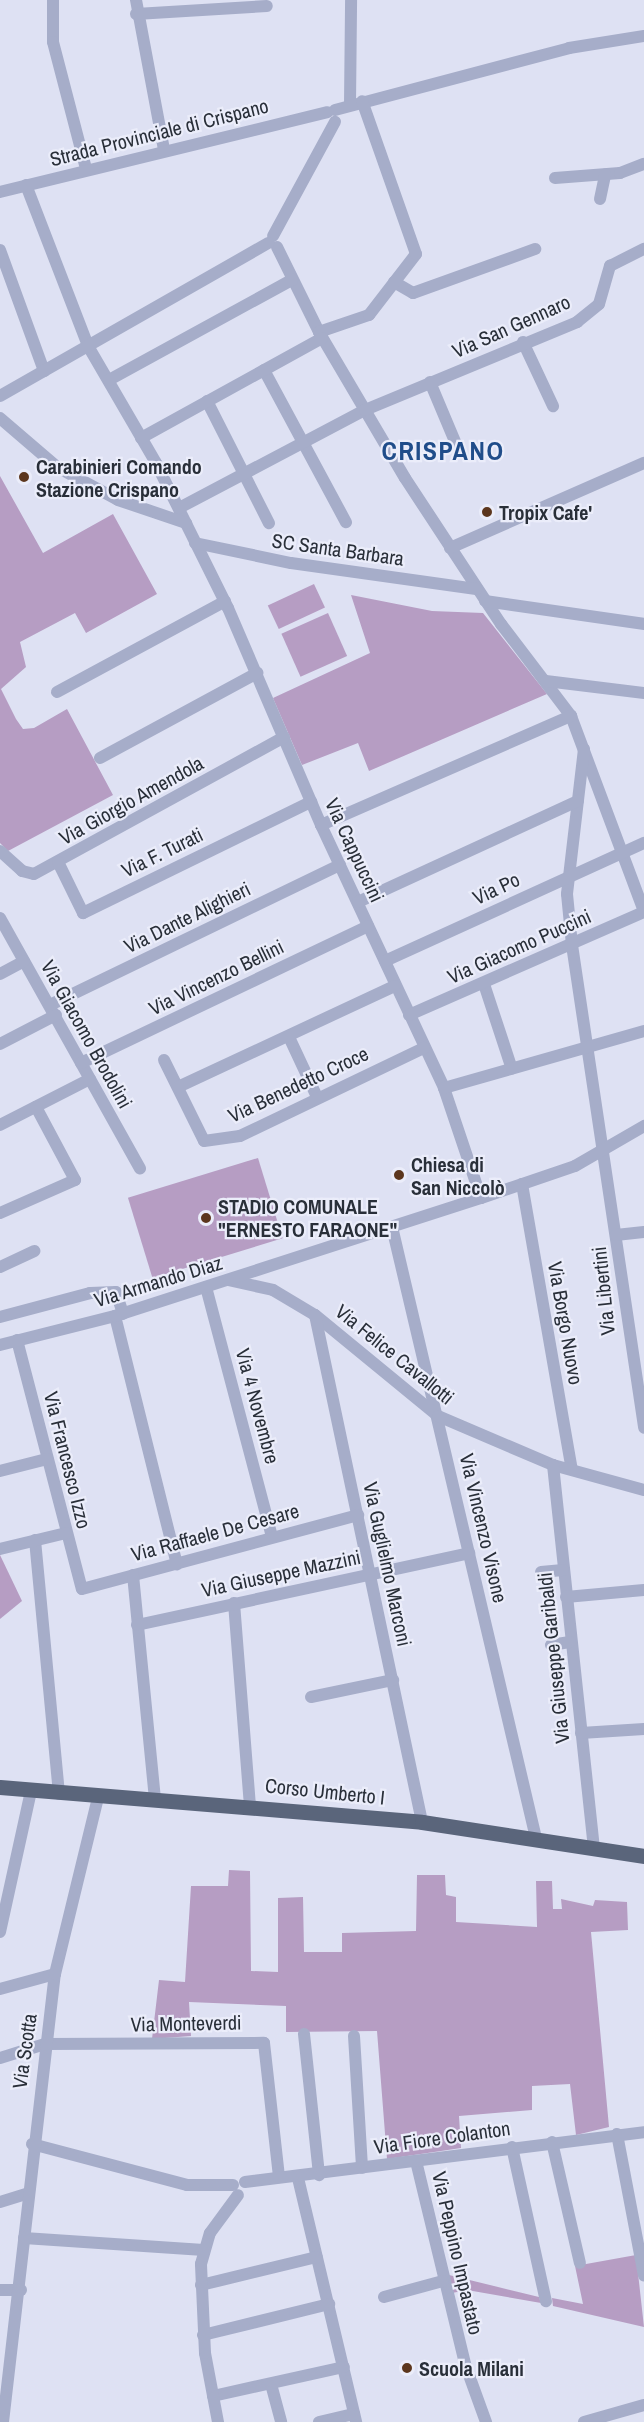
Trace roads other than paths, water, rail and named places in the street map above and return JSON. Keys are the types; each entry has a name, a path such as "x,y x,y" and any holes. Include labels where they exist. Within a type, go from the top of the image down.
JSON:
{"main road":[{"name":"Corso Umberto I","path":"0,1787 98,1797 250,1805 422,1822 644,1856"}],"street":[{"path":"53,0 53,42 86,170"},
{"path":"136,0 136,14 164,149"},
{"path":"141,438 264,370 320,335 369,315 417,249 356,103 351,0"},
{"path":"136,14 210,5 267,6"},
{"name":"Strada Provinciale di Crispano","path":"0,192 164,149 332,115 356,103 569,48 644,36"},
{"path":"0,396 273,242 332,115"},
{"path":"555,178 605,175 644,164"},
{"path":"600,199 605,175"},
{"name":"Via Cappuccini","path":"26,185 88,346 141,438 225,601 321,825 444,1088 481,1198"},
{"path":"273,242 320,335 450,548 476,589 571,716 624,851 644,911"},
{"path":"394,282 413,293 535,249"},
{"name":"Via San Gennaro","path":"178,508 365,410 524,342 577,322 598,304 610,266 644,249"},
{"path":"0,250 44,371"},
{"path":"109,380 292,280"},
{"path":"524,342 553,406"},
{"path":"264,370 346,522"},
{"path":"430,382 456,444"},
{"path":"207,401 269,523"},
{"path":"0,418 57,467 118,501 186,523"},
{"path":"450,548 644,463"},
{"name":"SC Santa Barbara","path":"195,543 291,563 476,589"},
{"path":"57,692 225,601"},
{"path":"485,601 644,624"},
{"path":"100,758 257,673"},
{"path":"546,681 644,693"},
{"path":"321,825 571,716"},
{"name":"Via Giorgio Amendola","path":"0,850 31,874 58,862 284,737"},
{"name":"Via Libertini","path":"584,747 569,875 572,945 644,1428"},
{"path":"358,902 578,801"},
{"name":"Via F. Turati","path":"58,862 83,913 311,802"},
{"name":"Via Po","path":"385,961 569,875 644,843"},
{"name":"Via Dante Alighieri","path":"0,1044 53,1010 340,865"},
{"name":"Via Giacomo Puccini","path":"409,1016 644,911"},
{"name":"Via Giacomo Brodolini","path":"0,918 140,1169"},
{"name":"Via Vincenzo Bellini","path":"81,1063 368,926"},
{"path":"0,974 24,961"},
{"path":"484,984 512,1070"},
{"path":"178,1087 395,986"},
{"path":"444,1088 644,1031"},
{"path":"289,1037 317,1097"},
{"name":"Via Benedetto Croce","path":"164,1060 204,1141 240,1136 317,1097 424,1048"},
{"path":"0,1125 90,1079"},
{"path":"0,1213 75,1180 36,1107"},
{"name":"Via Armando Diaz","path":"0,1345 119,1315 481,1198 575,1166 644,1126"},
{"name":"Via Borgo Nuovo","path":"522,1184 572,1470"},
{"name":"Via Vincenzo Visone","path":"392,1227 536,1838"},
{"path":"616,1235 644,1232"},
{"path":"0,1267 35,1251"},
{"name":"Via Felice Cavallotti","path":"227,1280 273,1290 315,1315 438,1416 553,1465 644,1490"},
{"name":"Via 4 Novembre","path":"206,1287 272,1536"},
{"path":"0,1317 90,1293 116,1292 119,1315 177,1564"},
{"name":"Via Guglielmo Marconi","path":"315,1315 422,1822"},
{"name":"Via Francesco Izzo","path":"17,1340 82,1589"},
{"path":"0,1471 47,1459"},
{"name":"Via Giuseppe Garibaldi","path":"553,1465 570,1642 594,1848"},
{"name":"Via Raffaele De Cesare","path":"82,1589 272,1536 358,1515"},
{"path":"0,1549 66,1533"},
{"path":"35,1540 59,1794"},
{"name":"Via Giuseppe Mazzini","path":"137,1625 469,1553"},
{"path":"541,1572 563,1570"},
{"path":"133,1575 155,1800"},
{"path":"566,1597 644,1590"},
{"path":"234,1603 250,1805"},
{"path":"551,1645 570,1642"},
{"path":"311,1697 393,1680"},
{"path":"581,1733 644,1729"},
{"path":"0,1932 31,1791"},
{"name":"Via Scotta","path":"3,2422 21,2290 26,2194 54,1974 98,1797"},
{"path":"0,1989 54,1974"},
{"path":"304,2034 319,2175"},
{"path":"354,2036 362,2168"},
{"path":"0,2058 45,2043"},
{"name":"Via Monteverdi","path":"45,2043 264,2043 279,2177"},
{"name":"Via Fiore Colanton","path":"235,2190 247,2192 245,2182 279,2177 298,2178 512,2147 644,2132"},
{"path":"617,2134 644,2275"},
{"path":"552,2142 580,2263"},
{"path":"32,2144 187,2185 235,2190 204,2250 201,2285 203,2335 218,2422"},
{"path":"512,2147 546,2301"},
{"name":"Via Peppino Impastato","path":"416,2161 443,2282 473,2394 486,2422"},
{"path":"298,2178 355,2418 319,2422"},
{"path":"0,2202 26,2194"},
{"path":"24,2238 204,2250"},
{"path":"201,2285 317,2257"},
{"path":"384,2297 443,2282"},
{"path":"0,2289 21,2290"},
{"path":"203,2335 329,2304"},
{"path":"0,2354 13,2353"},
{"path":"213,2396 344,2367"},
{"path":"271,2384 281,2422"},
{"path":"584,2422 644,2405"}],"place":[{"name":"Carabinieri Comando Stazione Crispano","path":"24,477"},
{"name":"Tropix Cafe'","path":"487,512"},
{"name":"Chiesa di San Niccolò","path":"399,1175"},
{"name":"STADIO COMUNALE \"ERNESTO FARAONE\"","path":"206,1218"},
{"name":"Scuola Milani","path":"407,2368"}],"district":[{"name":"CRISPANO","path":"443,451"}]}
